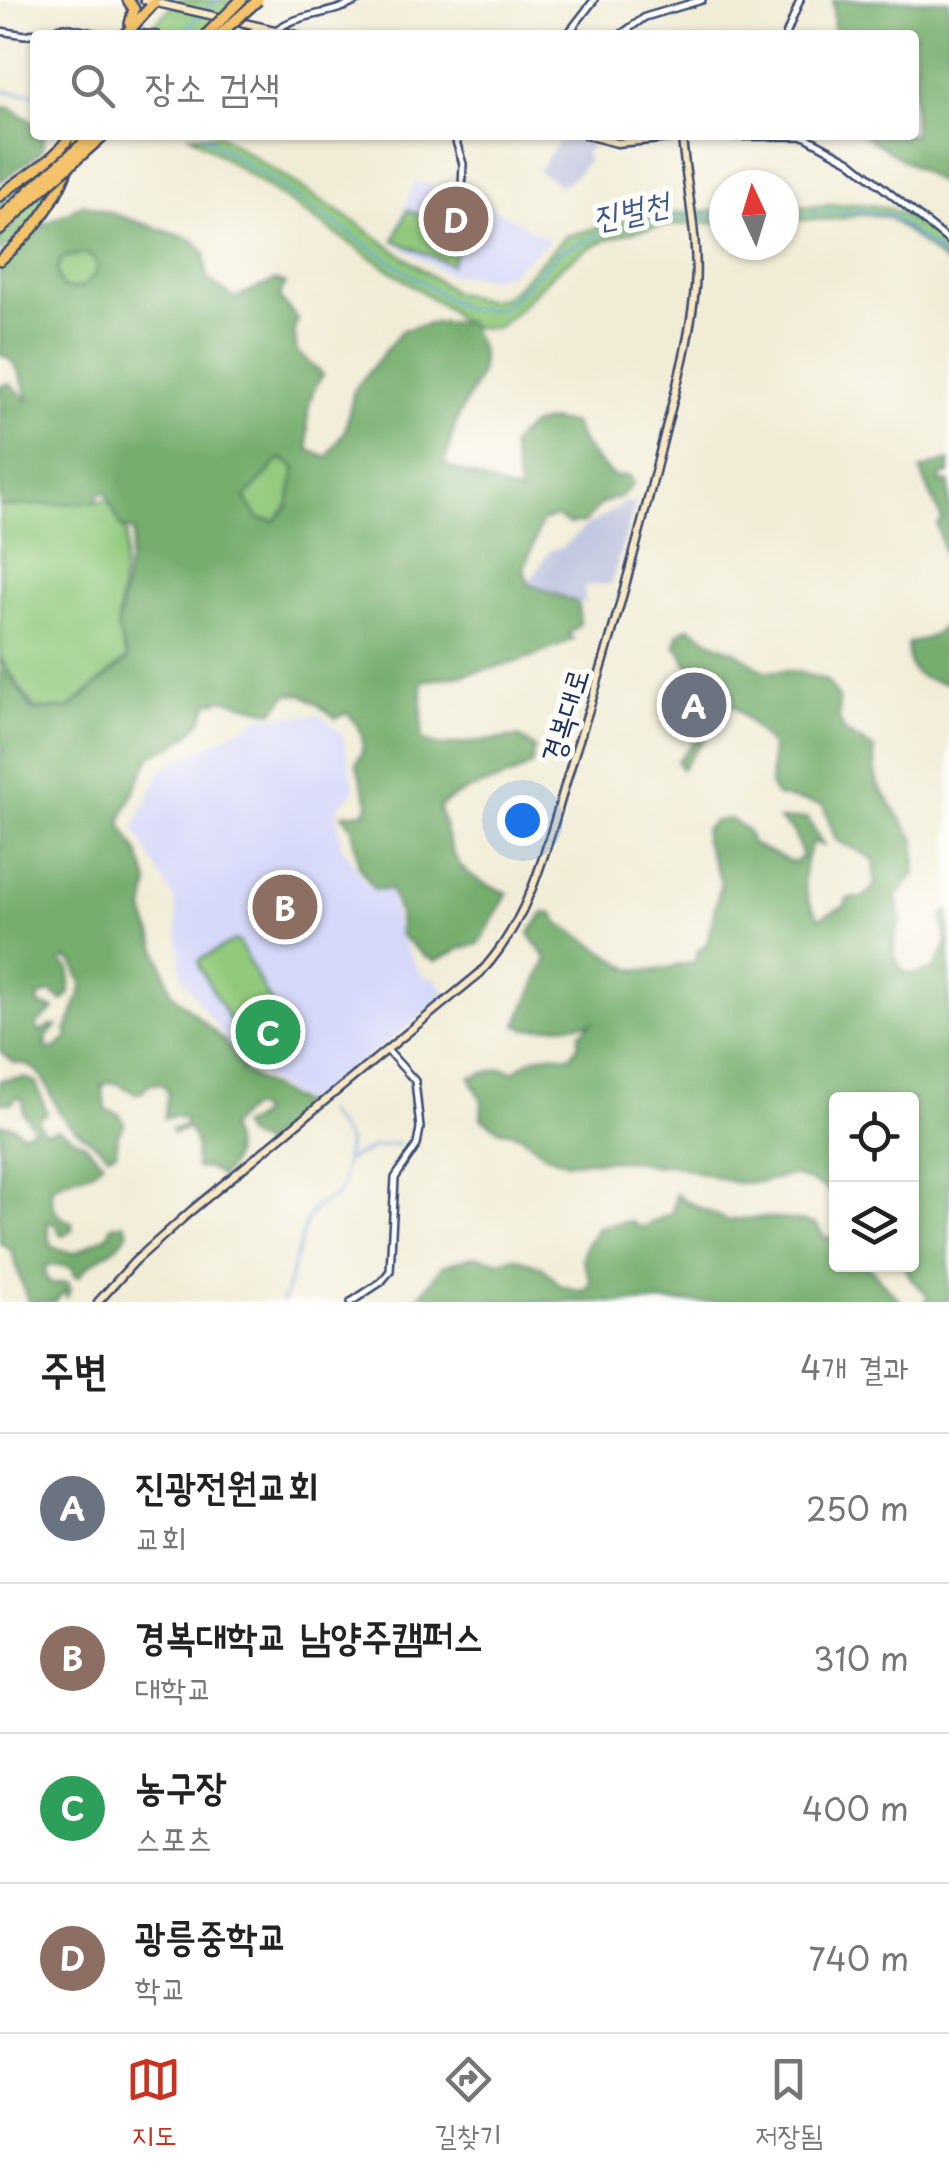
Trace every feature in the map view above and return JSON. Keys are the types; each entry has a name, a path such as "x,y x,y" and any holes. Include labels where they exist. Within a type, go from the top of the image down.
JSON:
{"highway":[{"path":"128,0 134,9 130,30"},
{"path":"211,30 241,0"},
{"path":"225,30 258,0"},
{"path":"132,30 152,1"},
{"path":"0,196 56,154 66,140"},
{"path":"0,260 29,236 50,209 77,140"},
{"path":"0,230 88,140"},
{"path":"0,219 98,140"}],"street":[{"path":"176,0 184,9"},
{"path":"152,1 276,30 290,20 336,11 358,0"},
{"path":"571,30 594,0"},
{"path":"627,30 644,17 702,0"},
{"path":"788,30 800,0"},
{"path":"256,30 264,27"},
{"path":"50,30 79,30"},
{"path":"0,32 30,34"},
{"path":"456,140 463,164 462,186"},
{"path":"605,140 617,143 650,140"},
{"name":"경복대로","path":"98,1302 164,1235 480,974 506,940 524,907 632,570 692,308 696,266 682,140"},
{"path":"813,140 850,160 949,240"},
{"path":"351,1302 381,1282 390,1271 395,1178 420,1138 417,1086 387,1050"}],"shaded area":[{"path":"560,140 586,140 593,144 584,154 588,159 580,171 562,186 538,171"},
{"path":"415,181 458,192 469,189 475,198 550,240 510,273 491,278 446,274 392,241"},
{"path":"627,502 635,503 611,584 584,586 586,604 528,584 550,550 561,548 584,528"},
{"path":"321,715 343,735 355,790 337,809 340,843 367,886 390,892 399,935 421,975 437,980 447,996 306,1104 245,1067 182,977 175,901 134,828 162,769 265,716"}],"green space":[{"path":"178,0 252,0 224,30 148,30"},
{"path":"833,0 949,0 949,90 945,99 949,102 949,179 940,183 871,140 919,140 919,30 834,30"},
{"path":"0,107 11,108 30,121 30,140 43,140 42,151 0,182"},
{"path":"197,140 228,140 454,292 485,300 502,298 513,290 566,236 641,216 709,211 709,223 634,231 594,245 555,272 498,327 477,327 460,320"},
{"path":"62,166 46,203 0,252 0,239 20,219 9,204 0,211 0,203 44,169"},
{"path":"83,204 194,240 205,252 207,279 234,298 276,280 286,284 279,297 298,320 294,330 297,352 323,375 308,410 309,450 327,458 345,430 354,390 402,330 432,323 467,322 480,347 481,367 458,417 444,465 520,494 511,445 532,425 573,423 601,465 614,477 629,476 633,484 621,497 602,503 584,523 569,524 555,517 542,521 524,569 529,584 578,603 580,624 569,634 573,639 499,667 422,681 422,740 441,746 519,737 534,747 532,764 522,771 460,794 439,808 458,863 476,879 508,893 479,944 435,961 425,957 400,935 399,913 391,890 374,889 359,867 352,827 342,814 364,812 369,805 356,763 362,737 348,713 336,718 304,695 288,694 273,712 224,699 209,703 200,722 187,736 151,755 122,818 122,826 138,852 149,882 144,911 172,993 226,1043 245,1073 307,1107 264,1145 246,1136 240,1126 261,1112 253,1107 243,1113 228,1128 233,1154 221,1177 210,1169 196,1168 195,1140 188,1128 173,1134 171,1129 185,1126 185,1119 164,1119 168,1092 161,1083 147,1085 142,1092 135,1093 114,1082 102,1085 106,1110 119,1114 125,1123 117,1136 116,1152 108,1155 64,1119 40,1075 25,1064 14,1063 0,1051 0,658 32,710 70,708 128,659 117,630 134,532 121,527 106,493 97,494 97,502 0,507 0,386 10,384 29,401 16,366 0,355 0,261 43,225","holes":["86,253 96,261 97,271 83,287 61,286 57,271 61,258","281,458 296,468 288,506 275,521 259,519 245,498","67,958 74,964 83,986 66,1032 69,1037 54,1049 46,1047 47,1036 57,1026 40,1032 36,1025 54,1009 39,1005 38,997 51,992 62,1001 70,993 70,969 61,962"]},
{"path":"852,204 894,211 915,221 949,247 949,266 888,217 865,214 799,220 799,207"},
{"path":"407,210 464,231 451,265 394,240"},
{"path":"85,253 96,262 97,271 83,287 61,286 57,271 62,258"},
{"path":"281,458 296,469 288,506 275,521 259,519 245,498"},
{"path":"949,460 949,474 940,476 940,482 949,482 949,577 937,525 942,520 920,470"},
{"path":"108,500 127,535 117,629 127,658 69,708 35,709 0,658 0,507"},
{"path":"949,615 949,683 931,681 913,670 908,644 938,632"},
{"path":"689,627 764,671 794,671 826,680 839,698 839,720 845,732 874,749 877,783 916,841 915,873 896,898 902,921 894,947 904,972 917,974 935,968 947,944 942,917 949,911 949,1302 924,1302 928,1295 908,1272 919,1272 919,1092 829,1092 829,1191 793,1175 737,1183 670,1164 656,1166 630,1160 566,1162 481,1118 482,1101 470,1077 502,1068 514,1072 540,1056 570,1056 578,1046 580,1033 592,1023 527,1029 517,1025 547,959 529,934 544,913 553,914 558,922 631,969 652,971 695,962 698,951 707,943 721,882 704,839 705,828 715,821 730,819 747,830 752,844 794,863 803,856 793,831 779,820 807,818 824,846 812,842 804,872 805,889 819,918 845,906 847,899 863,898 874,887 875,863 836,840 823,805 776,796 770,784 772,747 732,703 681,769 677,761 718,713 711,692 675,646 678,634"},
{"path":"238,941 277,1014 237,1034 199,960"},
{"path":"24,1078 36,1082 47,1114 39,1117 45,1132 58,1129 85,1144 103,1162 51,1189 56,1210 72,1222 72,1231 62,1236 55,1224 47,1222 54,1248 74,1253 108,1235 111,1226 124,1223 128,1232 79,1277 74,1275 73,1268 46,1266 50,1284 68,1282 71,1288 67,1297 65,1291 55,1302 28,1302 11,1250 0,1243 0,1124 13,1126 23,1134 34,1128 24,1114 23,1099 0,1103 0,1080"},
{"path":"676,1194 727,1221 771,1218 816,1224 825,1238 829,1237 829,1272 873,1272 901,1302 415,1302 442,1266 474,1256 500,1261 515,1257 542,1267 561,1286 582,1291 590,1285 584,1251 598,1227 630,1221 641,1228 672,1212"}],"waterway":[{"path":"185,30 218,0"},
{"path":"0,91 30,94"},
{"name":"진벌천","path":"210,140 466,309 502,309 562,250 615,228 688,217"},
{"name":"진벌천","path":"799,213 861,211 889,215 949,261"},
{"name":"진벌천","path":"696,217 709,217"},
{"path":"325,1112 348,1141 345,1161"},
{"path":"283,1302 307,1219 317,1206 335,1197 342,1186 345,1161 374,1147 398,1144"}],"place":[{"name":"광릉중학교","path":"456,219"},
{"name":"진광전원교회","path":"694,705"},
{"name":"경복대학교 남양주캠퍼스","path":"285,907"},
{"name":"농구장","path":"268,1032"}]}
